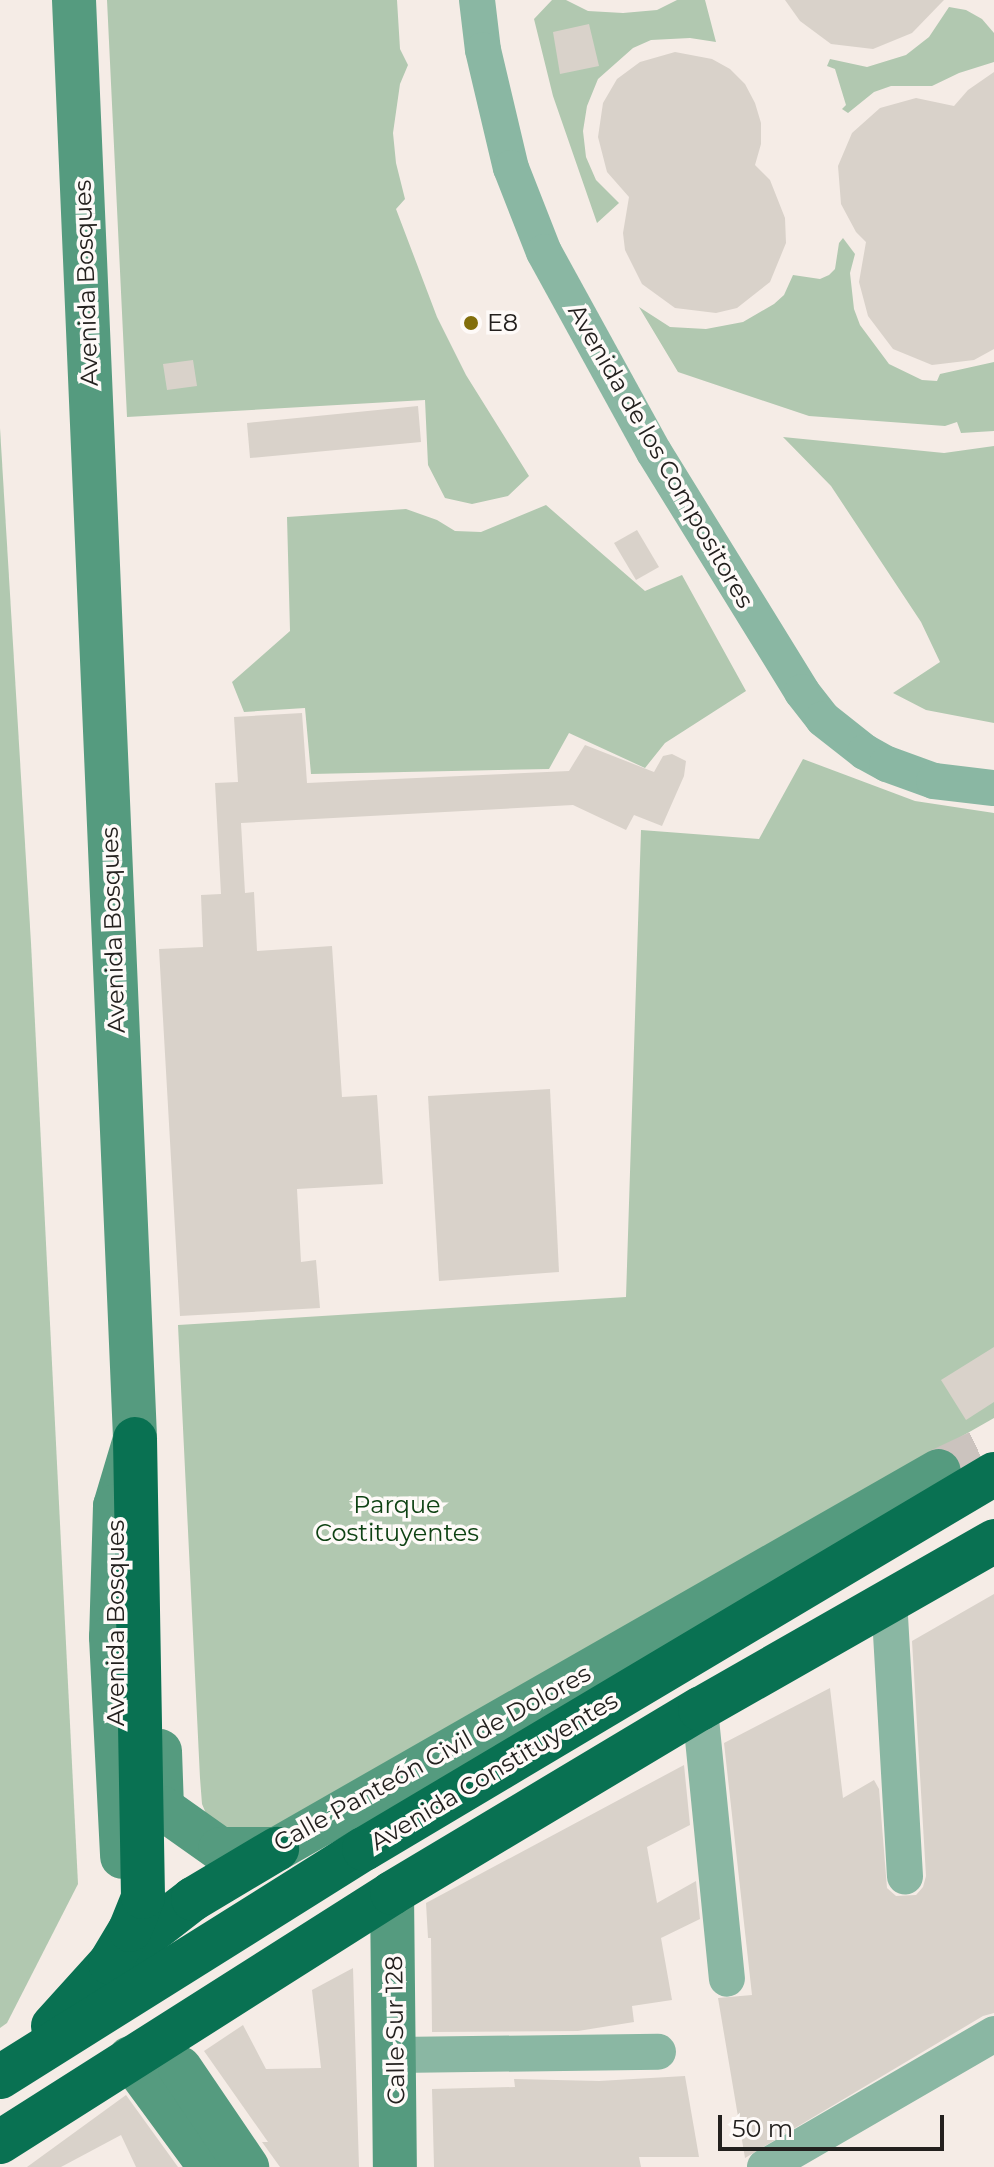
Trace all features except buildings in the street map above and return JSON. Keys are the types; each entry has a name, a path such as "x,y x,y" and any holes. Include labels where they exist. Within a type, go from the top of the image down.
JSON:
{"highway":[{"path":"110,1963 134,1922 146,1876 135,1439"},
{"name":"Avenida Constituyentes","path":"7,2072 271,1907 994,1474"},
{"path":"0,2142 392,1893 700,1709 994,1541"},
{"path":"162,1808 166,1868 181,1891 193,1899 238,1908 271,1907"},
{"path":"7,2072 110,1963 193,1899 277,1849"}],"street":[{"name":"Avenida Bosques","path":"74,0 135,1439 115,1506 111,1637 122,1857"},
{"name":"Avenida de los Compositores","path":"477,0 483,50 511,168 544,252 647,440 802,692 823,719 865,752 887,764 934,781 994,788"},
{"path":"135,1439 150,1499 157,1566 162,1808"},
{"name":"Calle Panteón Civil de Dolores","path":"162,1808 220,1849 277,1849 939,1471"},
{"path":"889,1599 905,1877"},
{"path":"700,1709 727,1979"},
{"name":"Calle Sur 128","path":"392,1893 395,2167"},
{"path":"765,2167 994,2034"},
{"path":"396,2055 658,2052"},
{"path":"130,2058 210,2167"},
{"path":"180,2068 247,2167"}],"green space":[{"path":"107,0 397,0 400,49 408,65 400,84 393,133 396,163 405,199 396,209 437,317 466,375 529,476 508,496 472,504 445,498 428,465 425,400 127,417"},
{"path":"552,0 566,0 588,11 623,13 657,10 677,0 705,0 716,42 690,38 651,40 633,48 598,79 587,106 583,131 586,157 596,180 619,203 597,223 553,96 534,19"},
{"path":"949,7 966,10 982,19 994,33 994,62 932,86 891,86 874,92 848,113 842,109 846,105 835,69 827,66 830,59 867,67 906,55 929,37"},
{"path":"843,238 855,254 850,273 854,309 860,325 889,364 922,380 937,381 940,374 994,362 994,431 961,433 957,422 945,426 809,416 678,372 639,307 670,327 706,329 743,322 784,295 793,275 820,279 829,275 835,269 839,243"},
{"path":"0,428 31,943 78,1884 7,2023 0,2028"},
{"path":"783,437 944,453 994,446 994,723 926,710 893,693 940,662 921,622 831,486"},
{"path":"546,505 645,591 682,575 746,691 665,743 645,768 569,733 549,769 311,774 305,708 244,712 232,682 290,631 287,517 406,509 437,520 455,531 481,532"},
{"name":"Parque Costituyentes","path":"803,759 915,801 994,813 994,1418 248,1842 213,1830 202,1804 200,1778 178,1325 626,1297 641,830 759,839"}],"tunnel":[{"path":"939,1471 994,1445"}],"place":[{"name":"E8","path":"471,323"}]}
